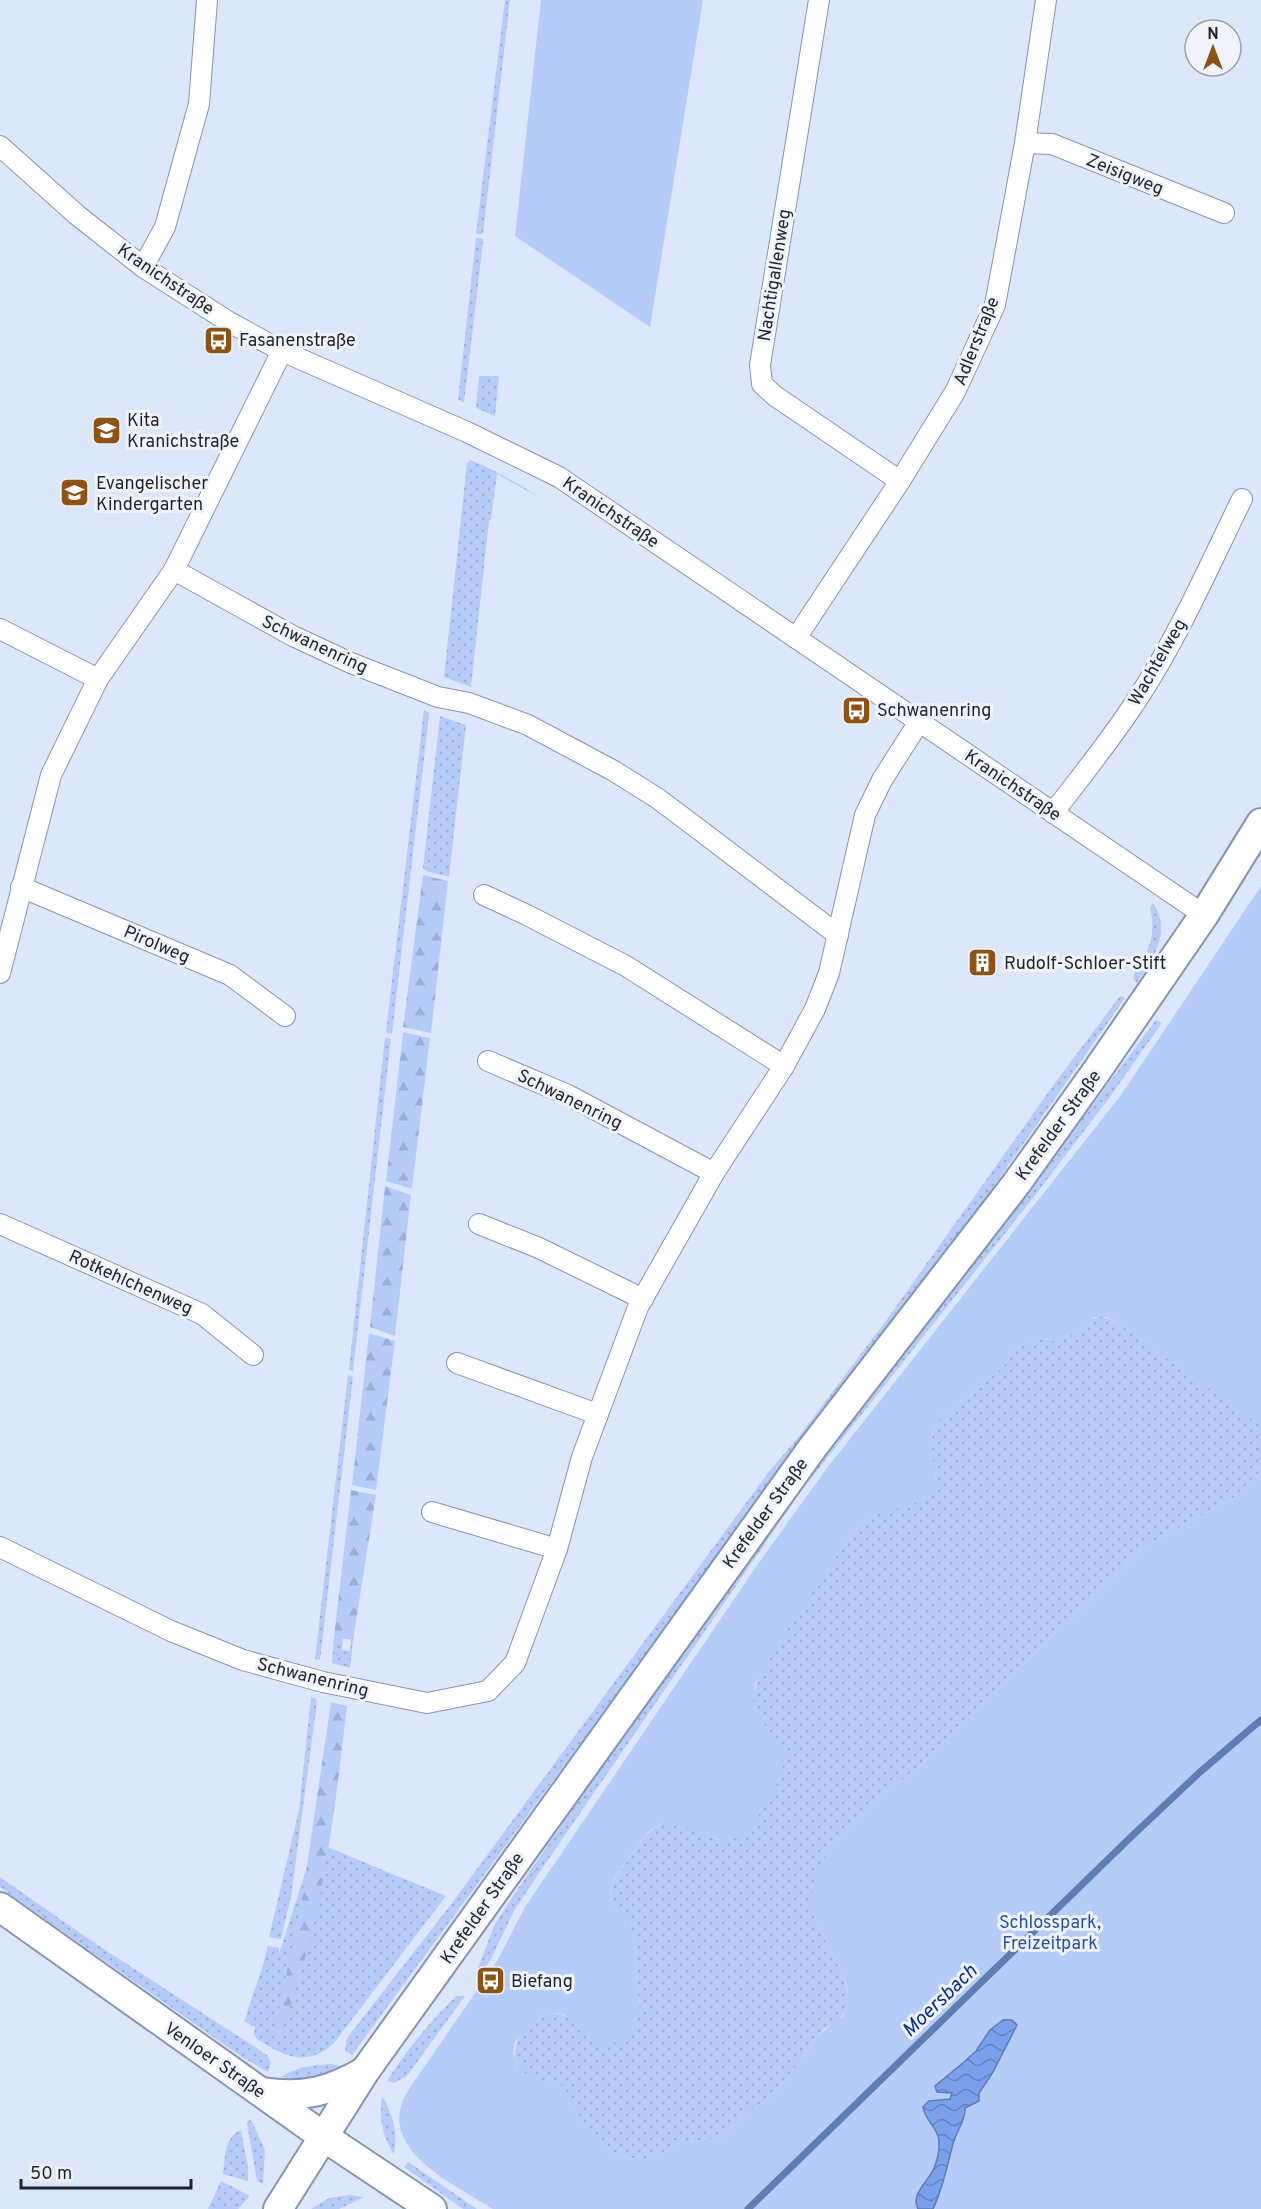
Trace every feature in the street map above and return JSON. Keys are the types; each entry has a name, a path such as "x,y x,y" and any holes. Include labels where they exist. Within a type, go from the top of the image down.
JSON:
{"main road":[{"name":"Krefelder Straße","path":"278,2209 366,2071 813,1447 1023,1174 1204,915 1261,823"},
{"name":"Venloer Straße","path":"0,1907 324,2137 432,2209"},
{"path":"260,2092 288,2096 315,2093 342,2085 366,2071"}],"street":[{"path":"143,267 165,227 199,104 207,0"},
{"name":"Nachtigallenweg","path":"819,0 760,364 762,384 775,396 900,481"},
{"name":"Adlerstraße","path":"796,638 956,392 995,306 1025,143 1046,0"},
{"name":"Zeisigweg","path":"1025,143 1052,144 1224,213"},
{"name":"Kranichstraße","path":"0,146 83,220 143,267 229,322 282,351 467,432 559,477 1204,915"},
{"path":"0,973 7,911 21,887 51,775 98,679 174,570 282,351"},
{"name":"Wachtelweg","path":"1053,813 1113,735 1141,693 1195,594 1242,499"},
{"name":"Schwanenring","path":"174,570 293,636 341,659 438,697 469,703 528,725 614,771 698,828 837,935"},
{"path":"0,629 98,679"},
{"name":"Schwanenring","path":"0,1547 171,1631 243,1660 323,1682 427,1703 488,1691 515,1663 557,1549 582,1457 597,1414 642,1299 714,1173 784,1066 815,1009 829,972 865,815 882,780 919,722"},
{"name":"Pirolweg","path":"21,887 230,975 285,1016"},
{"path":"484,896 527,915 626,966 784,1066"},
{"name":"Schwanenring","path":"488,1061 568,1095 714,1173"},
{"name":"Rotkehlchenweg","path":"0,1224 202,1314 253,1355"},
{"path":"479,1224 548,1252 642,1299"},
{"path":"457,1363 597,1414"},
{"path":"432,1512 557,1549"}],"green space":[{"path":"505,0 510,0 483,234 476,234"},
{"path":"541,0 703,0 650,327 515,236"},
{"path":"476,238 483,239 483,242 464,403 458,399"},
{"path":"479,376 499,376 495,416 476,408"},
{"path":"470,460 498,473 542,499 497,474 491,520 489,520 471,687 444,677 467,463"},
{"path":"424,710 429,712 428,724 392,1034 386,1032"},
{"path":"440,716 466,725 449,877 426,871 423,868"},
{"path":"423,875 448,881 431,1033 403,1027"},
{"name":"Schlosspark, Freizeitpark","path":"1261,886 1261,1426 1107,1317 1094,1317 1079,1332 1056,1341 1043,1339 1031,1341 1015,1351 1002,1368 938,1420 931,1441 935,1480 929,1494 915,1503 875,1515 858,1527 777,1645 755,1685 753,1700 755,1712 786,1753 777,1784 758,1816 744,1832 731,1840 717,1839 680,1825 661,1824 646,1835 616,1877 611,1886 612,1902 634,1935 640,2006 633,2029 625,2038 614,2043 602,2044 588,2039 565,2015 557,2013 542,2016 529,2025 515,2042 513,2053 517,2064 527,2075 560,2084 576,2107 581,2124 616,2154 634,2159 648,2159 675,2144 723,2137 742,2117 774,2093 817,2036 843,2016 848,1994 846,1984 815,1920 811,1903 815,1877 826,1854 879,1798 922,1764 1142,1548 1232,1499 1261,1471 1261,2209 493,2209 428,2167 414,2153 404,2138 399,2121 402,2103 407,2092 497,1961 525,1907 760,1561 827,1468 1121,1095"},
{"path":"1153,903 1161,924 1161,935 1149,965 1137,983 1134,975 1150,941 1152,921 1150,908"},
{"path":"1120,996 1125,998 978,1209 687,1598 352,2055 345,2051 347,2038 452,1903 768,1473 800,1435 888,1318 1052,1087"},
{"path":"1156,1020 1162,1023 1110,1097 801,1491 537,1876 514,1911 490,1961 479,1977 476,1973 494,1926 711,1607 821,1456 998,1231"},
{"path":"403,1032 430,1038 412,1189 386,1181"},
{"path":"385,1037 391,1039 353,1371 349,1369"},
{"path":"385,1186 411,1195 395,1336 370,1327"},
{"path":"1100,1316 1115,1321 1258,1423 1261,1426 1261,1471 1232,1499 1142,1548 922,1764 879,1798 826,1854 815,1920 842,1973 848,1994 846,2010 837,2022 817,2036 774,2093 742,2117 723,2137 675,2144 648,2159 635,2159 616,2154 581,2124 576,2107 560,2084 532,2078 518,2066 515,2054 517,2041 524,2030 535,2020 547,2015 559,2014 571,2020 640,2006 634,1935 612,1902 612,1887 618,1875 648,1834 657,1826 665,1823 687,1826 719,1840 786,1754 760,1721 754,1707 753,1699 757,1684 766,1664 810,1593 850,1536 864,1521 936,1475 931,1441 938,1420 1002,1368 1015,1351 1023,1345 1043,1339 1056,1341 1079,1332 1090,1320"},
{"path":"369,1333 395,1341 376,1490 352,1485"},
{"path":"348,1375 353,1377 320,1660 315,1659"},
{"path":"351,1490 376,1495 353,1640 334,1637"},
{"path":"334,1637 343,1638 342,1650 350,1651 351,1639 353,1640 350,1668 332,1663"},
{"path":"311,1697 317,1702 291,1897 281,1939 269,1937 299,1810"},
{"path":"331,1702 347,1706 324,1872 306,1954 294,1994 280,2034 273,2037 302,1899"},
{"path":"315,1842 446,1896 334,2043 319,2054 295,2057 279,2052 259,2040 254,2035 255,2027 244,2021 268,1946 279,1948 279,1954"},
{"path":"0,1877 93,1942 267,2055 271,2062 268,2072 242,2057 0,1887"},
{"path":"456,1996 465,1996 407,2076 394,2083 387,2081 419,2037"},
{"path":"331,2064 340,2066 311,2077 281,2077 305,2067"},
{"path":"382,2096 394,2124 394,2155 382,2127"},
{"path":"251,2119 265,2150 263,2184 257,2181 247,2123"},
{"path":"241,2130 248,2167 248,2181 223,2174 228,2143 235,2133"},
{"path":"408,2162 477,2209 463,2209 404,2167"},
{"path":"221,2181 250,2196 238,2209 208,2209"},
{"path":"349,2195 364,2197 339,2209 311,2209 329,2198"}],"water":[{"path":"1003,2020 1012,2020 1017,2025 993,2072 979,2093 979,2101 965,2108 933,2209 918,2209 916,2198 932,2173 939,2148 939,2139 923,2107 929,2101 950,2099 952,2093 937,2092 935,2086 976,2051 990,2030"}],"waterway":[{"name":"Moersbach","path":"748,2209 1133,1835 1200,1772 1261,1720"}],"place":[{"name":"Fasanenstraße","path":"218,340"},
{"name":"Kita Kranichstraße","path":"106,430"},
{"name":"Evangelischer Kindergarten","path":"75,493"},
{"name":"Schwanenring","path":"856,710"},
{"name":"Rudolf-Schloer-Stift","path":"983,963"},
{"name":"Biefang","path":"490,1981"}]}
